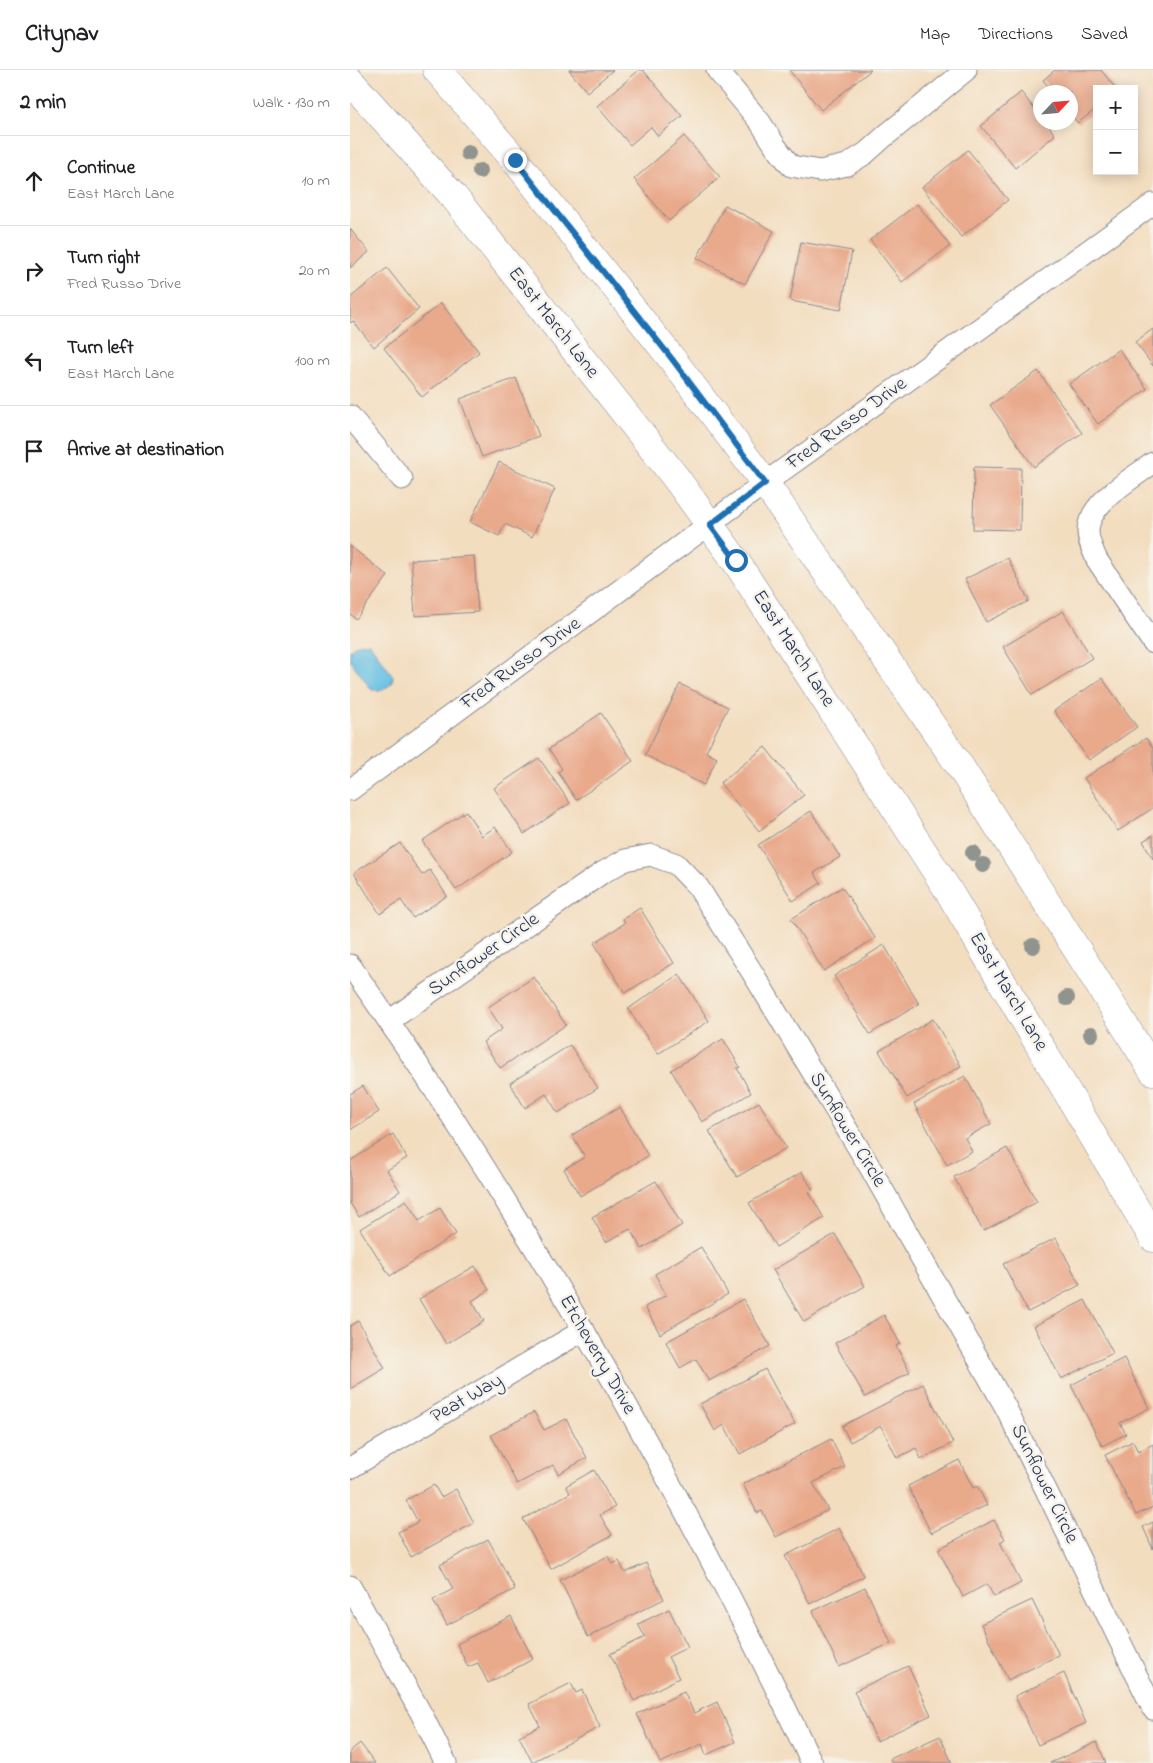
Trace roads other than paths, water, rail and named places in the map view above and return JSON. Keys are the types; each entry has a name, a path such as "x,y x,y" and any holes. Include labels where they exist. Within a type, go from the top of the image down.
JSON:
{"main road":[{"path":"437,70 515,160 672,359 765,483 959,765 1153,1071"},
{"name":"East March Lane","path":"350,81 454,197 676,478 736,560 948,890 1153,1238"}],"street":[{"path":"717,70 760,122 776,148 791,166 820,172 847,165 866,153 966,70"},
{"name":"Fred Russo Drive","path":"350,790 765,483 1153,204"},
{"path":"350,416 402,480"},
{"path":"1153,463 1099,504 1091,517 1088,530 1090,545 1097,560 1153,643"},
{"name":"Sunflower Circle","path":"389,1021 602,873 625,860 651,855 676,864 698,887 752,972 871,1169 977,1356 1006,1408 1153,1709"},
{"name":"Etcheverry Drive","path":"350,966 389,1021 519,1222 584,1330 673,1488 760,1654 812,1763"},
{"name":"Peat Way","path":"350,1468 584,1330"},
{"path":"350,1586 422,1714 446,1763"}],"water":[{"path":"369,643 393,676 392,683 383,690 372,690 350,660 350,650 356,645"}]}
